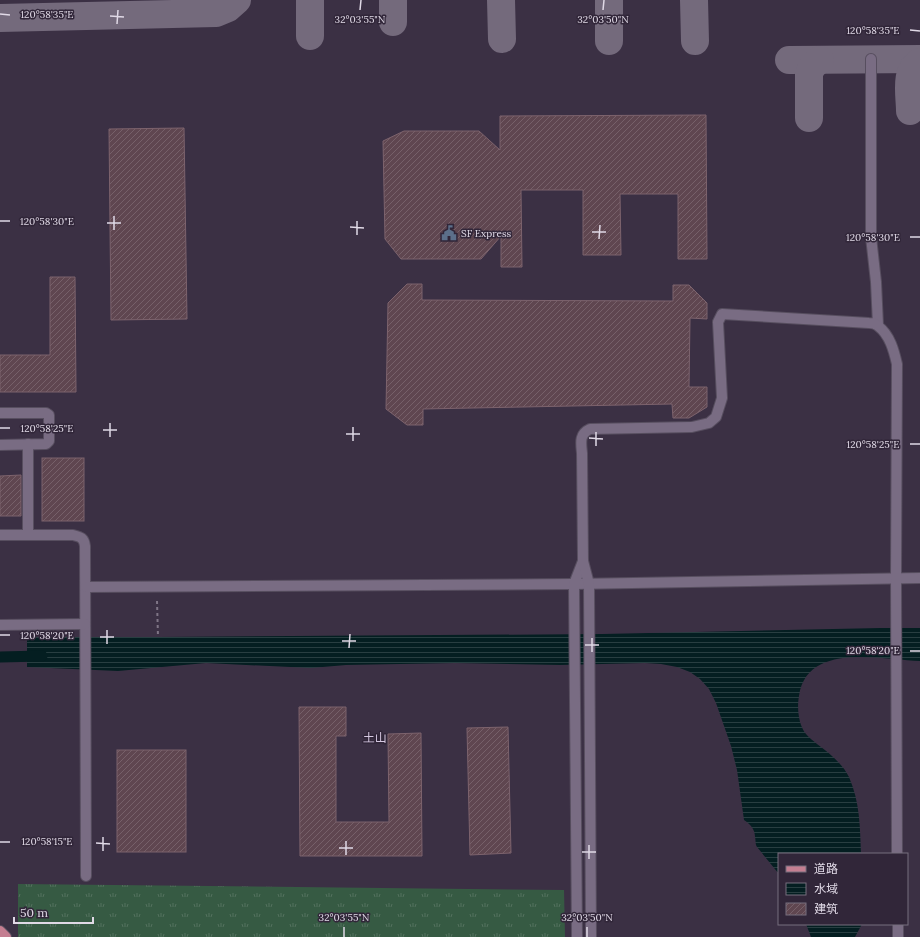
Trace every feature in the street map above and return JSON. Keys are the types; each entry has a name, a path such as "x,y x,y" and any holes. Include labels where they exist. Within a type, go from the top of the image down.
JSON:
{"main road":[{"path":"0,931 6,937"}],"street":[{"path":"871,60 871,237 876,282 878,325 893,348 897,364 896,664 898,853"},
{"path":"591,937 589,584 582,561 582,435 586,431 594,428 696,426 709,423 716,417 722,398 718,322 722,314 869,323 878,325"},
{"path":"0,413 46,413 49,415 50,441 46,444 0,445"},
{"path":"28,444 28,535"},
{"path":"0,535 73,535 84,540 86,587 86,876"},
{"path":"577,937 574,584 582,561"},
{"path":"86,587 589,584 920,578"},
{"path":"0,625 86,628"},
{"path":"898,925 898,937"}],"path":[{"path":"157,601 158,638"}],"green space":[{"path":"18,884 564,890 565,937 18,937"}],"water":[{"path":"920,628 920,661 868,657 831,660 816,667 805,679 799,696 798,710 803,730 839,763 846,772 853,786 860,824 861,853 778,853 778,873 757,847 753,829 744,820 737,770 731,746 716,703 709,689 700,679 690,672 677,667 645,663 560,665 455,663 346,665 311,668 206,663 118,671 27,667 27,637 602,634"},
{"path":"806,925 861,925 855,937 811,937"}],"building":[{"path":"706,115 707,259 678,259 678,194 620,194 621,255 583,255 583,190 521,190 522,267 501,267 501,236 481,259 401,259 385,239 383,141 404,131 479,131 500,150 500,116"},
{"path":"184,128 187,319 111,320 109,129"},
{"path":"50,277 75,277 76,392 0,392 0,355 50,355"},
{"path":"407,284 422,284 422,300 673,301 673,285 689,285 707,303 707,319 690,318 689,387 707,387 707,407 689,418 673,418 672,404 423,409 423,425 407,425 386,409 388,303"},
{"path":"42,458 84,458 84,521 42,521"},
{"path":"21,475 21,516 0,516 0,476"},
{"path":"299,707 346,707 346,736 336,736 336,822 389,822 388,734 421,733 422,856 300,856"},
{"path":"508,727 511,853 470,855 467,728"},
{"path":"117,750 186,750 186,852 117,852"}],"waterway":[{"path":"0,657 42,656"}],"taxiway":[{"path":"0,18 216,13 228,8 237,0"},
{"path":"310,0 310,36"},
{"path":"393,0 393,22"},
{"path":"501,0 502,39"},
{"path":"609,0 609,41"},
{"path":"694,0 695,41"},
{"path":"789,60 920,59"},
{"path":"809,118 809,74 813,66 820,60"},
{"path":"910,111 910,77 915,66 920,62"}],"place":[{"name":"SF Express","path":"449,233"}],"district":[{"name":"土山","path":"375,738"}]}
